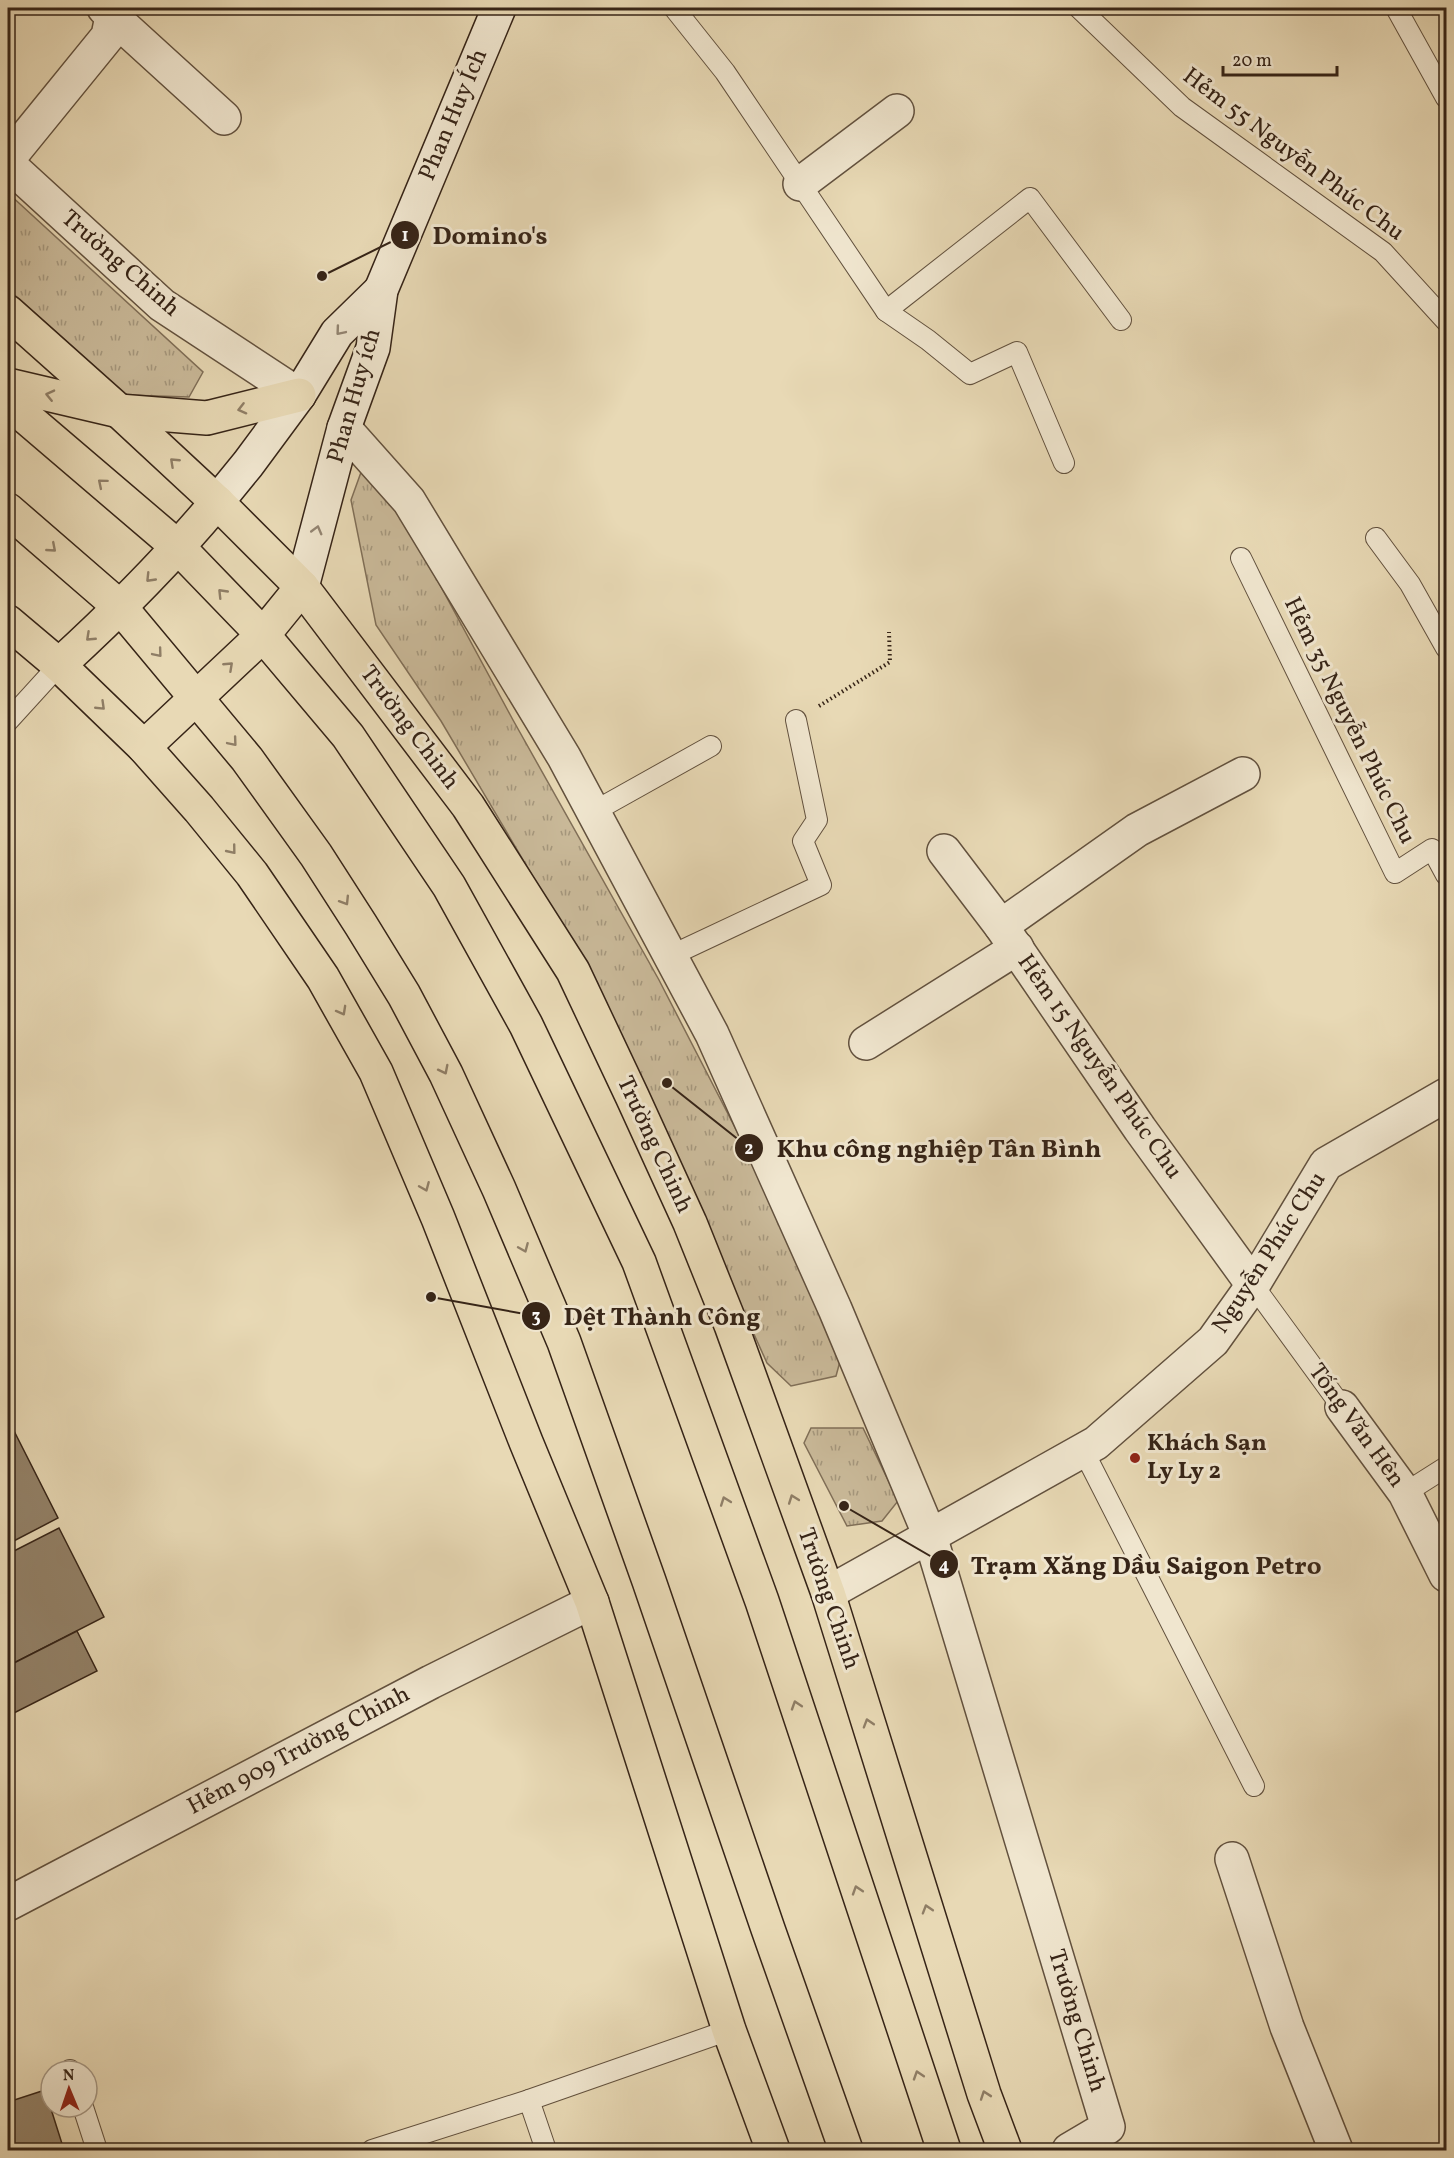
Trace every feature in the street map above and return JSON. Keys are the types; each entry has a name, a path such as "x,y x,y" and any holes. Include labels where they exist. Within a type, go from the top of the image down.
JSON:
{"main road":[{"name":"Trường Chinh","path":"8,312 217,502 302,587 468,807 573,971 690,1223 730,1325 828,1593 984,2094 1005,2151"},
{"path":"8,385 119,411 207,418 298,394"},
{"path":"8,402 179,548 263,635 348,736 449,886 526,1025 639,1262 762,1601 944,2151"},
{"path":"59,665 121,608 179,548 217,502"},
{"path":"8,510 121,608 247,759 316,855 398,985 446,1074 499,1189 564,1342 846,2151"},
{"path":"144,747 263,635 302,587"},
{"path":"8,622 59,665 144,747 199,809 252,874 323,978 376,1072 438,1218 525,1442 592,1602 729,2030 773,2151"}],"street":[{"name":"Phan Huy Ích","path":"381,290 500,8"},
{"path":"108,12 224,118"},
{"path":"8,159 108,36 108,12"},
{"path":"800,184 897,111"},
{"name":"Trường Chinh","path":"8,164 162,306 298,394"},
{"name":"Phan Huy ích","path":"217,502 248,464 338,333 381,290"},
{"name":"Phan Huy ích","path":"302,587 345,428 373,348 381,290"},
{"name":"Trường Chinh","path":"345,428 409,501 564,757 712,1034 830,1298 930,1536 1108,2127 1069,2151"},
{"path":"866,1043 1009,937 1137,830 1243,774"},
{"name":"Hẻm 15 Nguyễn Phúc Chu","path":"944,851 1009,937 1140,1129 1253,1284"},
{"name":"Nguyễn Phúc Chu","path":"828,1593 1096,1443 1213,1341 1253,1284 1326,1164 1446,1095"},
{"name":"Tống Văn Hên","path":"1342,1407 1405,1493 1446,1575"},
{"name":"Hẻm 909 Trường Chinh","path":"8,1904 431,1682 592,1602"},
{"path":"1232,1859 1287,2027 1336,2151"}],"lane":[{"path":"674,8 725,72 886,311 928,340 970,374 1017,352 1064,463"},
{"name":"Hẻm 55 Nguyễn Phúc Chu","path":"1079,8 1182,108 1383,252 1446,321"},
{"path":"1395,8 1446,98"},
{"path":"886,311 1030,198 1121,320"},
{"path":"1376,538 1410,584 1446,648"},
{"name":"Hẻm 35 Nguyễn Phúc Chu","path":"1241,558 1395,873 1432,849 1446,875"},
{"path":"8,721 59,665"},
{"path":"670,956 821,885 802,841 817,820 796,720"},
{"path":"593,812 711,746"},
{"name":"Tống Văn Hên","path":"1253,1284 1342,1407"},
{"path":"1083,1450 1254,1786"},
{"path":"1405,1493 1446,1467"},
{"path":"372,2151 529,2100 729,2030"},
{"path":"529,2100 546,2151"},
{"path":"86,2119 97,2151"}],"path":[{"path":"796,720 890,662 889,632"}],"green space":[{"path":"8,193 203,372 189,397 126,395 8,289"},
{"path":"364,464 414,537 513,720 659,980 744,1145 842,1354 836,1376 791,1386 767,1363 591,975 441,721 376,625 351,500"},
{"path":"811,1428 863,1428 898,1501 882,1521 847,1526 804,1443"}],"building":[{"path":"8,1419 58,1518 8,1544"},
{"path":"59,1528 104,1617 8,1666 8,1554"},
{"path":"77,1631 97,1671 8,1716 8,1666"},
{"path":"39,2092 39,2119 54,2119 64,2150 8,2150 8,2102"}],"place":[{"name":"Domino's","path":"322,276"},
{"name":"Khu công nghiệp Tân Bình","path":"667,1083"},
{"name":"Dệt Thành Công","path":"431,1297"},
{"name":"Khách Sạn Ly Ly 2","path":"1135,1458"},
{"name":"Trạm Xăng Dầu Saigon Petro","path":"844,1506"}]}
